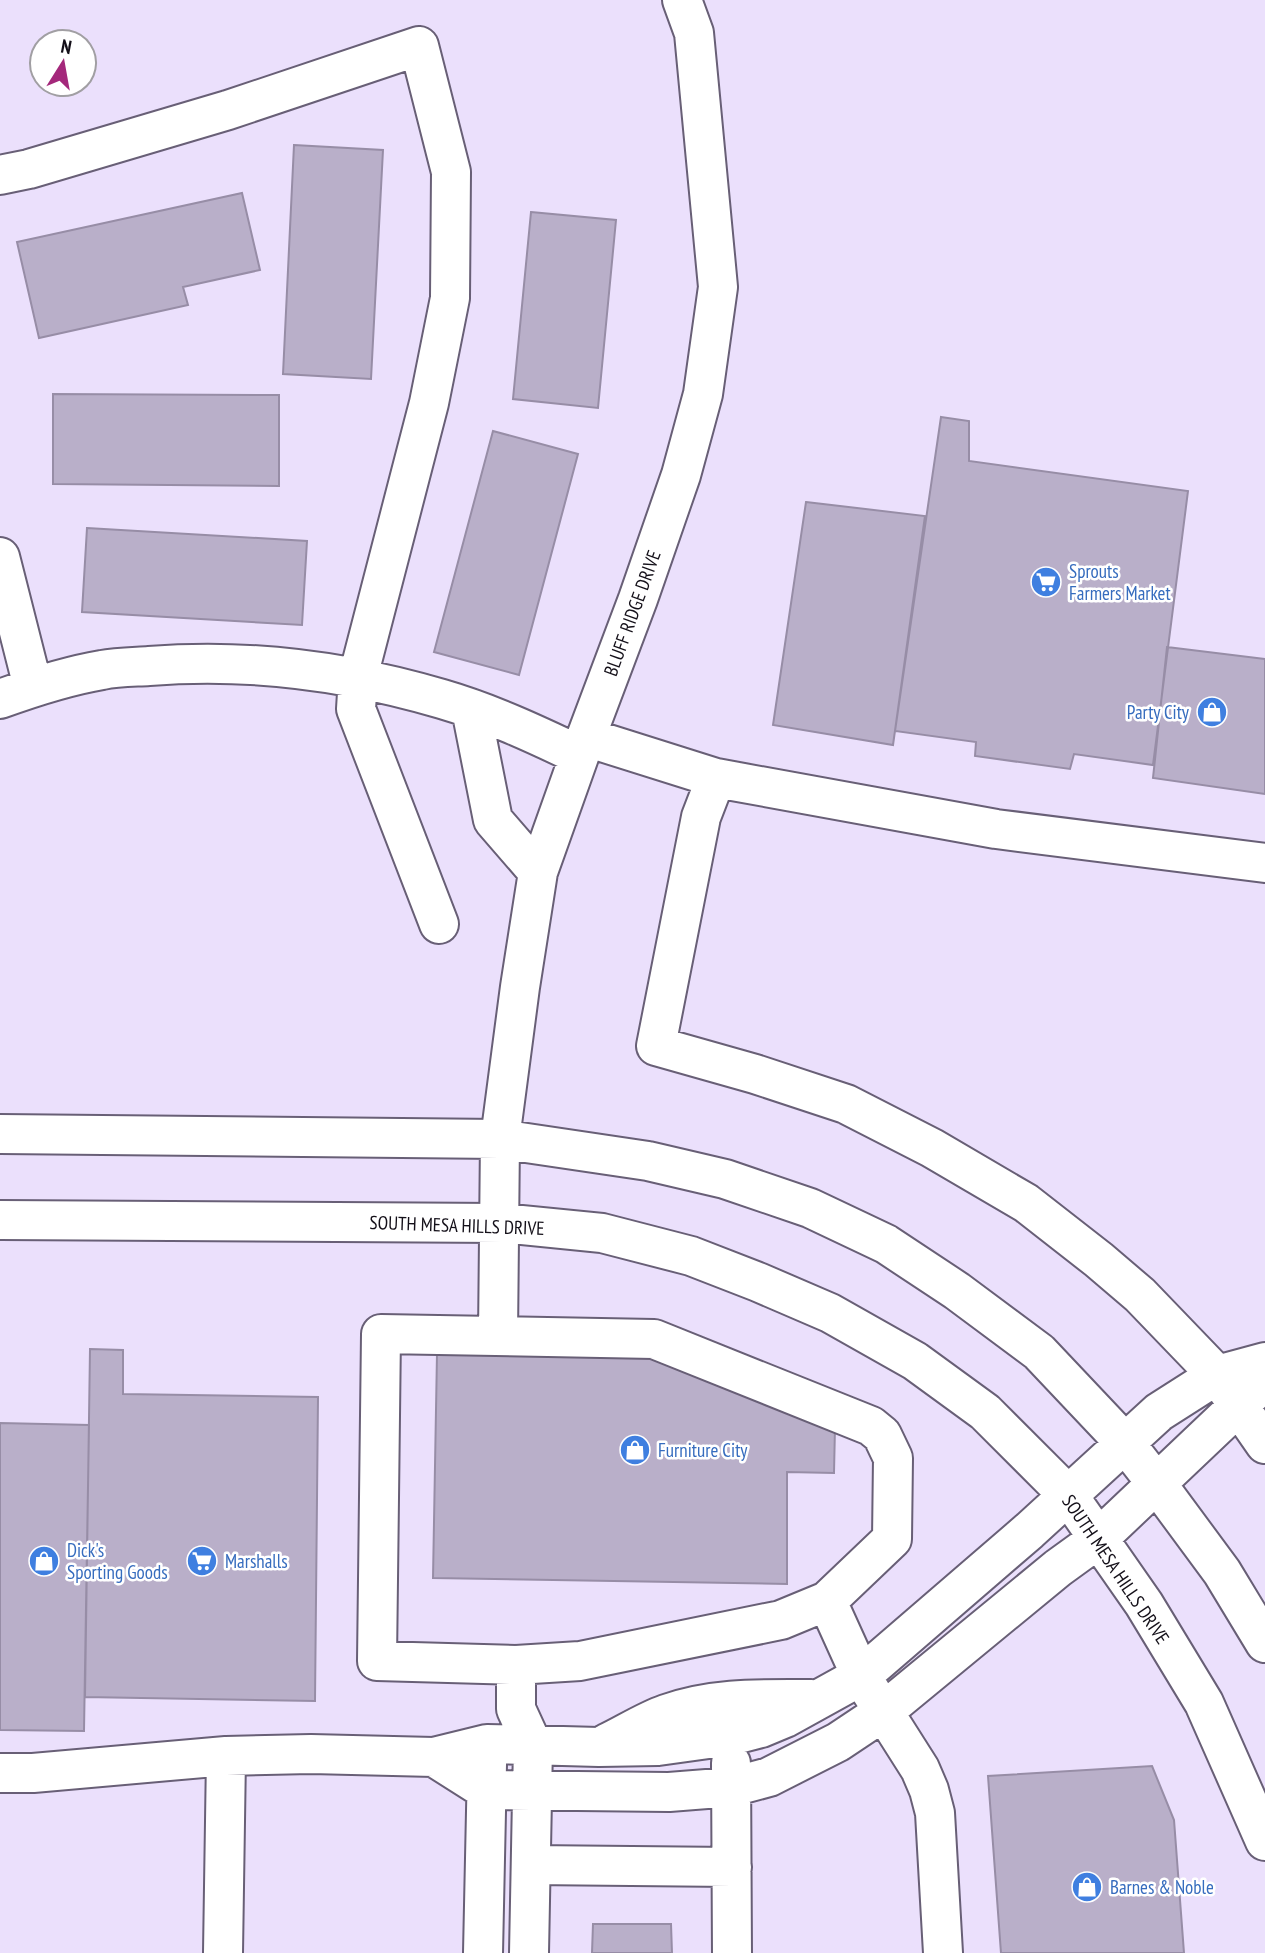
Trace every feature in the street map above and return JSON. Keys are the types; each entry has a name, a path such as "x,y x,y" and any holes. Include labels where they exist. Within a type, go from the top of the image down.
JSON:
{"street":[{"name":"BLUFF RIDGE DRIVE","path":"498,1336 500,1139 538,872 681,475 703,394 718,288 694,33 682,0"},
{"path":"0,175 29,169 228,110 419,46 451,173 450,298 429,404 358,677 356,709 439,924"},
{"path":"0,557 17,693 103,669 193,662 272,666 358,677 443,699 523,729 716,779 996,829 1265,863"},
{"path":"471,709 493,820 538,872"},
{"path":"716,779 701,817 656,1046 755,1074 846,1104 932,1148 1026,1203 1140,1295 1217,1375 1252,1393 1265,1444"},
{"path":"0,1135 500,1139 648,1161 725,1179 810,1208 886,1244 957,1291 1039,1352 1125,1443 1157,1483 1222,1572 1265,1643"},
{"name":"SOUTH MESA HILLS DRIVE","path":"0,1220 500,1223 602,1233 691,1256 830,1313 915,1362 985,1412 1068,1495 1144,1604 1204,1703 1265,1841"},
{"path":"381,1334 654,1339 871,1426 882,1435 892,1458 892,1539 827,1601 782,1620 596,1658 516,1665 377,1661 381,1334"},
{"path":"0,1773 33,1773 226,1756 312,1754 434,1757 487,1744 658,1746 730,1736 785,1718 861,1676 1159,1412 1217,1375 1265,1362"},
{"path":"434,1757 486,1790 669,1792 733,1787 769,1777 838,1742 883,1712 1058,1568 1098,1539 1252,1393"},
{"path":"827,1601 861,1676 920,1769 929,1790 935,1813 943,1953"},
{"path":"516,1665 516,1709 533,1746 529,1953"},
{"path":"600,1747 663,1714 698,1704 742,1700 820,1699"},
{"path":"483,1953 487,1744 516,1709"},
{"path":"730,1736 733,1787 732,1953"},
{"path":"223,1953 226,1756"},
{"path":"530,1865 732,1867"}],"building":[{"path":"294,145 383,150 371,379 283,374"},
{"path":"242,193 260,270 183,287 188,305 39,338 17,242"},
{"path":"531,212 616,220 598,408 513,399"},
{"path":"53,394 279,395 279,486 53,484"},
{"name":"Sprouts Farmers Market","path":"941,417 969,421 969,461 1188,491 1153,765 1074,754 1070,769 975,756 976,742 895,731"},
{"path":"493,431 578,454 519,675 434,652"},
{"path":"806,502 925,516 893,745 773,725"},
{"path":"87,528 307,541 302,625 82,612"},
{"name":"Party City","path":"1167,647 1265,659 1265,794 1153,778"},
{"name":"Marshalls","path":"90,1349 123,1350 123,1394 318,1397 315,1701 85,1697"},
{"name":"Furniture City","path":"437,1354 663,1357 835,1427 834,1473 787,1472 787,1584 433,1578"},
{"name":"Dick's Sporting Goods","path":"0,1423 89,1425 84,1731 0,1730"},
{"name":"Barnes & Noble","path":"1152,1766 1174,1820 1184,1953 1001,1953 988,1776"},
{"path":"593,1924 671,1924 672,1953 592,1953"}],"place":[{"name":"Sprouts Farmers Market","path":"1046,582"},
{"name":"Party City","path":"1212,712"},
{"name":"Furniture City","path":"635,1450"},
{"name":"Dick's Sporting Goods","path":"44,1561"},
{"name":"Marshalls","path":"202,1561"},
{"name":"Barnes & Noble","path":"1087,1887"}]}
